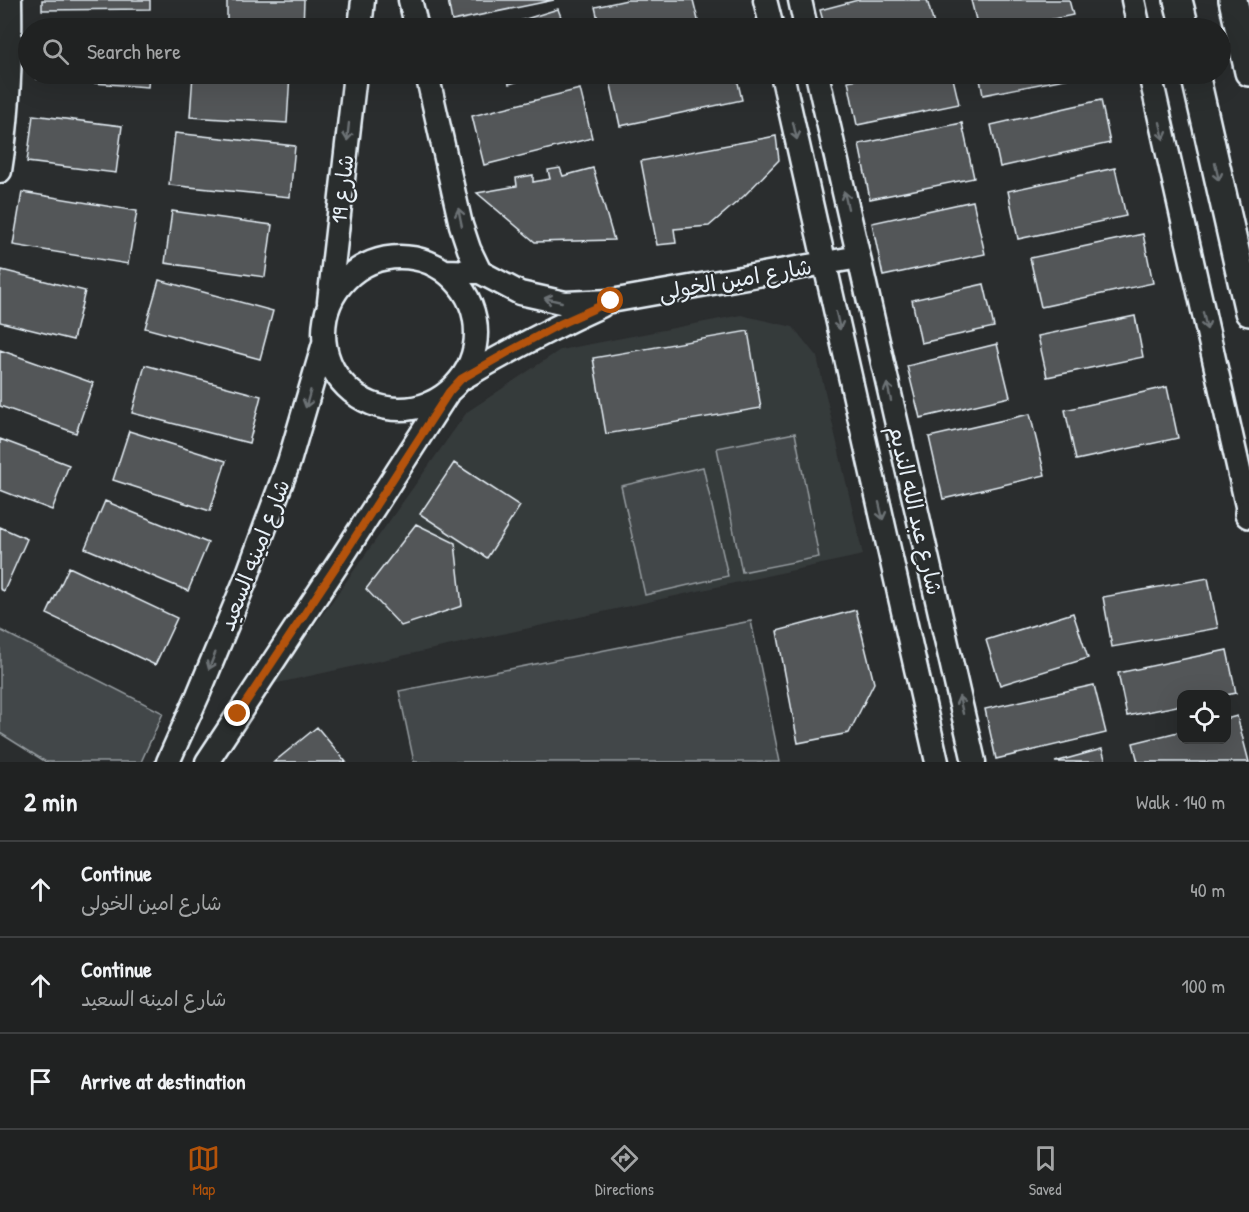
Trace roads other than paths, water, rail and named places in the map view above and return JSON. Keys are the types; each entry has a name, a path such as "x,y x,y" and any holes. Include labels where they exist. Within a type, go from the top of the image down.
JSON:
{"street":[{"path":"0,171 5,138 11,54 10,0"},
{"path":"361,18 363,0"},
{"path":"410,0 414,18"},
{"path":"765,0 770,18"},
{"path":"800,0 804,18"},
{"path":"1133,0 1137,18"},
{"path":"1178,0 1182,18"},
{"path":"1233,0 1249,72"},
{"name":"شارع 19","path":"329,305 354,84"},
{"path":"429,84 461,225 480,272 472,305"},
{"name":"شارع عبد الله النديم","path":"784,84 938,762"},
{"name":"شارع عبد الله النديم","path":"819,84 974,762"},
{"path":"1152,84 1249,514"},
{"path":"1197,84 1249,312"},
{"path":"207,762 471,363 476,344 476,324 472,305 460,286 444,271 427,262 408,257 388,258 369,264 352,274 338,288 329,305 324,324 324,343 329,363 340,380 354,394 372,404 392,409 412,409 431,403 455,386"},
{"name":"شارع امين الخولى","path":"480,272 520,293 565,303 611,301 859,257"},
{"path":"444,271 480,272"},
{"name":"شارع امين الخولى","path":"455,386 510,351 560,324 611,301"},
{"name":"شارع امينه السعيد","path":"168,762 254,558 290,462 324,343"}]}
